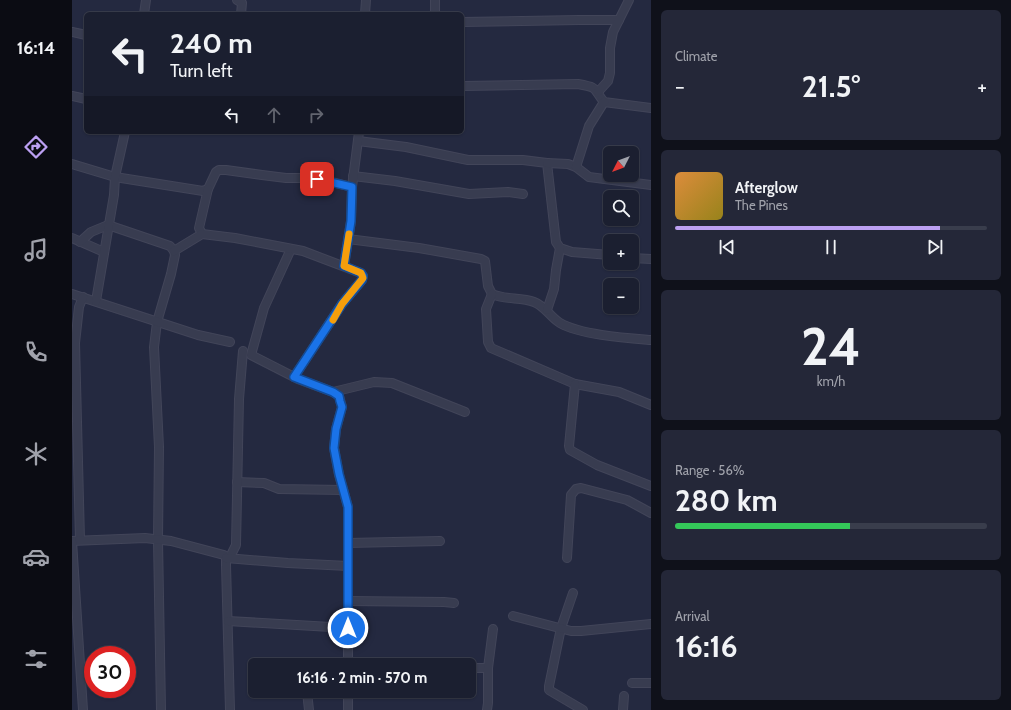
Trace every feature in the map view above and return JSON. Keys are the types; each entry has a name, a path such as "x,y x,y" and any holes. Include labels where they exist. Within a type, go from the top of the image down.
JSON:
{"street":[{"path":"144,12 146,0"},
{"path":"237,0 242,3 241,12"},
{"path":"365,12 366,0"},
{"path":"435,0 435,12"},
{"path":"598,92 608,81 610,73 610,48 613,32 629,0"},
{"path":"464,22 619,20"},
{"path":"72,32 84,35"},
{"path":"464,86 578,84 593,87 604,102 651,108"},
{"path":"72,96 84,99"},
{"path":"576,167 589,126 604,102"},
{"path":"96,301 114,195 115,177 125,134"},
{"path":"344,266 351,221 352,187 359,134"},
{"path":"358,142 406,147 468,160 523,160 568,164 576,167 589,178 651,185"},
{"path":"547,163 556,242 560,248 572,252 603,254"},
{"path":"72,164 115,177 203,191 208,189"},
{"path":"202,234 199,228 208,189 216,172 219,170 317,179 352,187"},
{"path":"354,176 395,181 469,194 508,192 523,194"},
{"path":"76,240 108,225 170,246 175,255 157,322 154,348 158,447 161,710"},
{"path":"174,251 202,234 235,238 303,251 361,273 363,278 342,304 294,377"},
{"path":"348,239 404,246 481,259 485,261 488,286 492,294 500,298 533,301 544,307 561,323 575,328 592,332 651,340"},
{"path":"76,240 104,252"},
{"path":"547,310 554,290 560,248"},
{"path":"292,249 264,308 252,355 294,377 333,392 339,396 342,407 336,429 334,448 348,507 348,658"},
{"path":"639,258 651,259"},
{"path":"72,294 198,335 230,342"},
{"path":"492,294 486,309 488,342 491,348 575,384 618,392 651,405"},
{"path":"83,297 79,307 75,343 75,541 83,710"},
{"path":"226,558 231,555 236,545 239,399 243,352"},
{"path":"333,392 374,382 392,383 465,412"},
{"path":"575,384 568,446 570,450 597,465 651,486"},
{"path":"237,482 264,483 279,489 343,490"},
{"path":"567,558 571,495 576,489 581,488 627,500 651,512"},
{"path":"75,541 145,538 171,541 214,552 226,558 348,566"},
{"path":"348,543 440,541"},
{"path":"226,558 230,710"},
{"path":"572,593 561,628 549,690 583,710"},
{"path":"348,601 454,603"},
{"path":"513,616 561,628 581,631 651,624"},
{"path":"228,621 348,628"},
{"path":"487,710 488,668 493,629"},
{"path":"476,668 488,668"},
{"path":"632,683 651,684"},
{"path":"623,710 624,696"},
{"path":"308,698 309,710"},
{"path":"348,698 348,710"}],"slow traffic":[{"path":"333,320 342,304 363,278 361,273 344,266 349,234"}],"route":[{"path":"317,179 352,187 351,221 344,266 361,273 363,276 357,287 342,304 294,377 333,392 339,396 342,407 336,429 334,448 348,507 348,628"}]}
